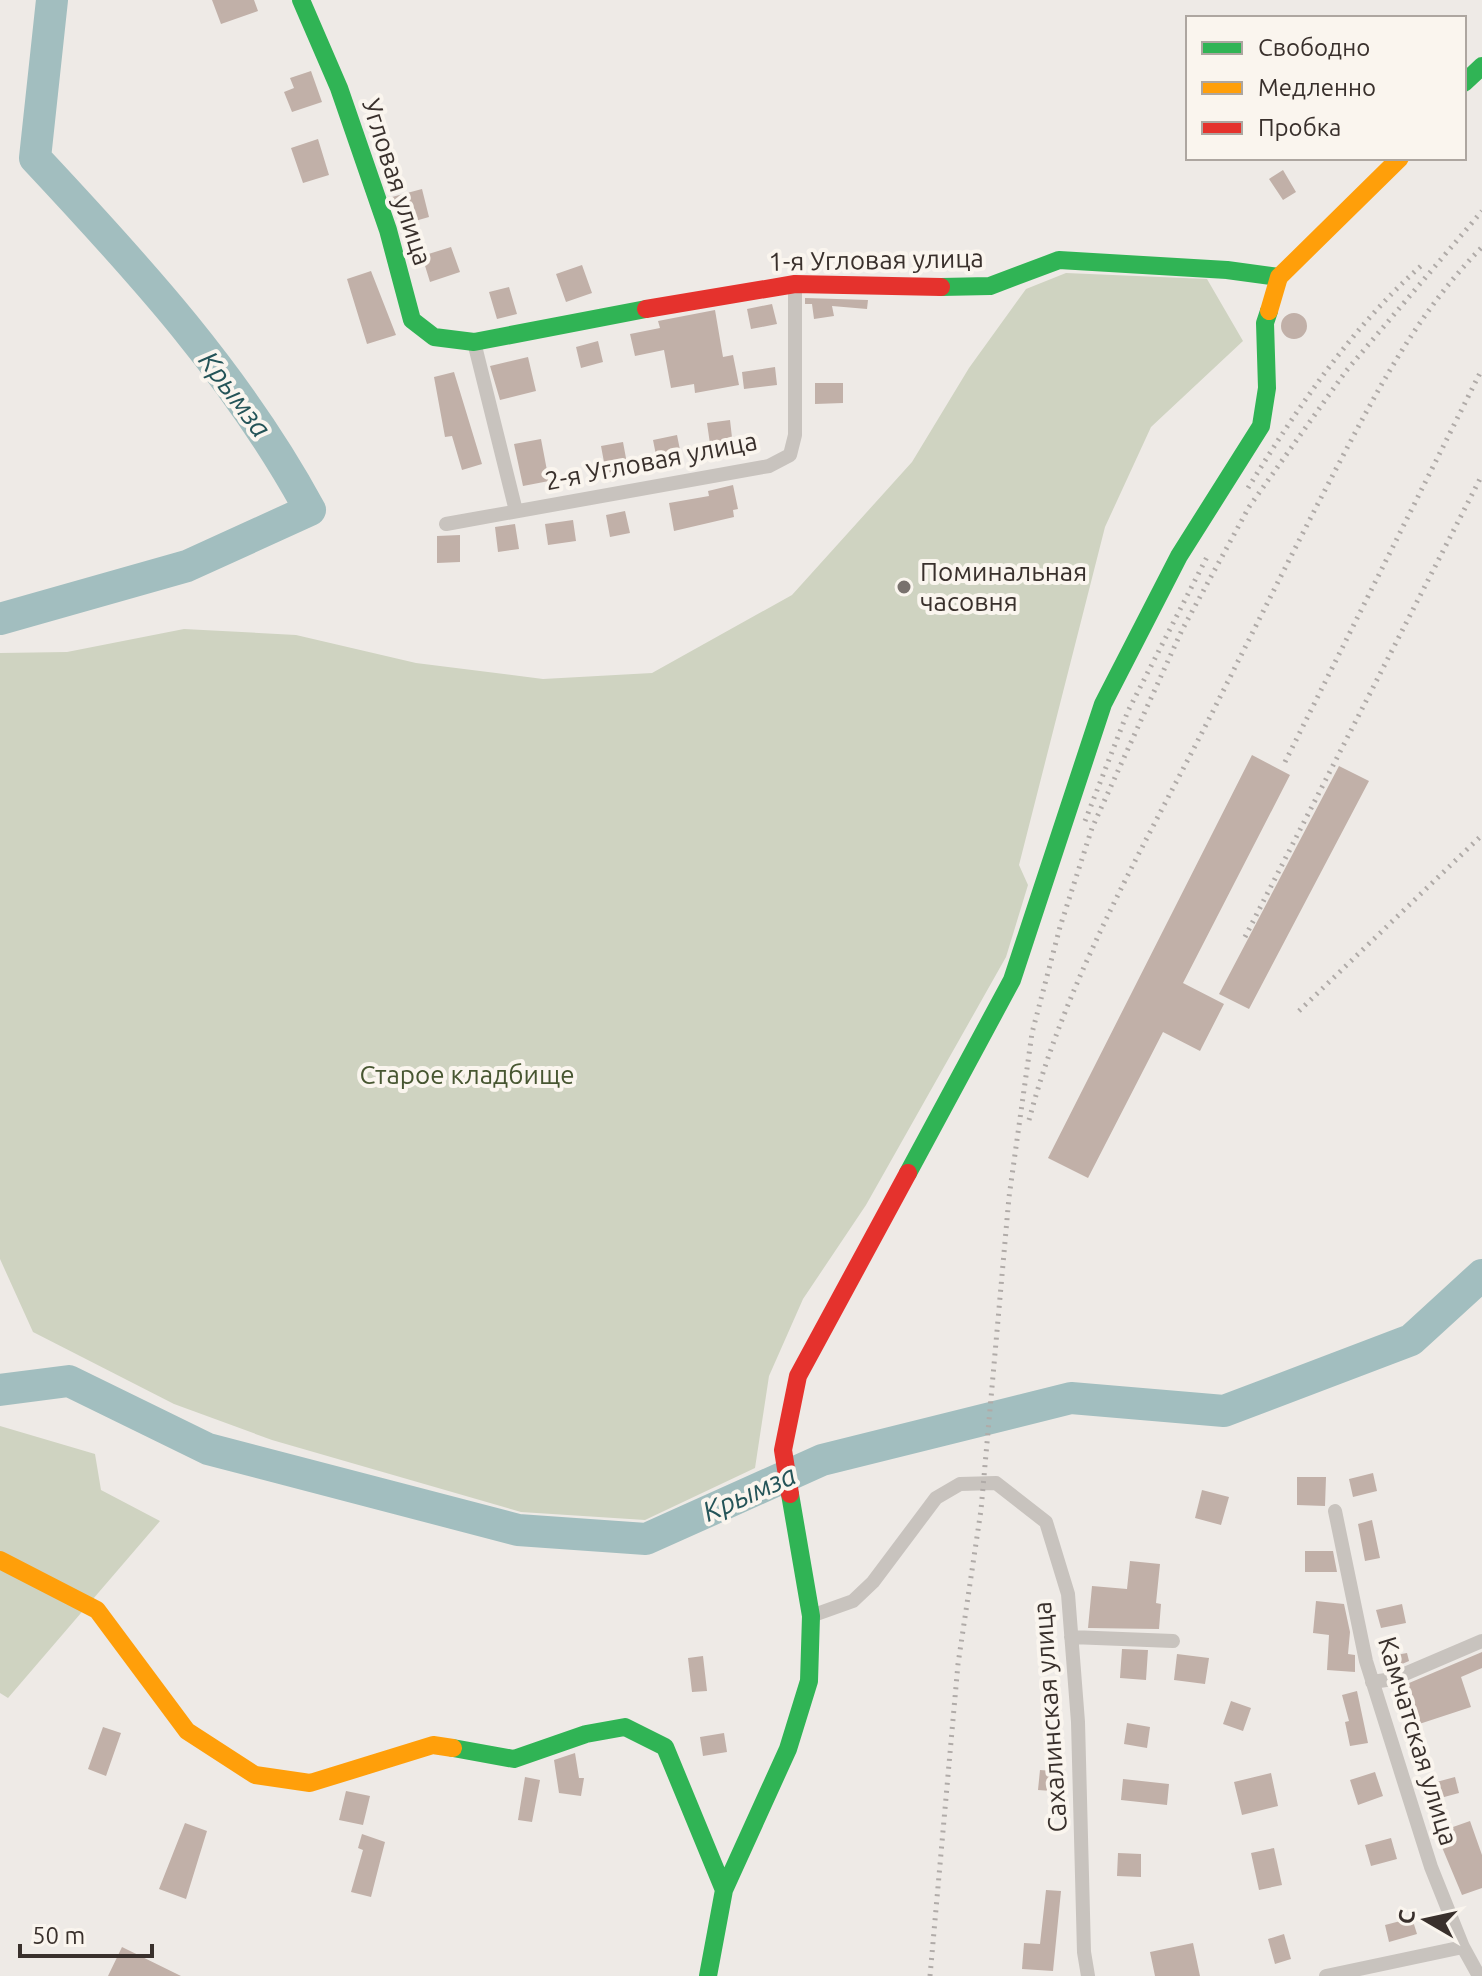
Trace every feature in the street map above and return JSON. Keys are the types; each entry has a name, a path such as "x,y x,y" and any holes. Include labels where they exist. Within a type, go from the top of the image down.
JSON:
{"street":[{"name":"Угловая улица","path":"301,0 388,230 412,320 434,337 474,342"},
{"path":"1466,81 1482,66"},
{"path":"708,1976 724,1890 788,1749 809,1681 811,1616 783,1450 798,1376 1012,980 1103,704 1179,556 1261,426 1267,388 1265,323 1279,277 1398,160"},
{"name":"1-я Угловая улица","path":"474,342 795,284 920,288 990,286 1059,260 1199,267 1279,277"},
{"name":"2-я Угловая улица","path":"446,524 769,466 790,455 795,435 795,284"},
{"path":"474,342 516,511"},
{"name":"Сахалинская улица","path":"811,1616 853,1601 873,1582 936,1498 960,1484 996,1483 1046,1522 1068,1594 1078,1722 1088,1976"},
{"name":"Камчатская улица","path":"1335,1511 1372,1682 1431,1867 1463,1947 1479,1976"},
{"path":"0,1560 97,1610 187,1731 255,1775 310,1783 433,1745 514,1759 586,1734 625,1727 665,1747 724,1890"},
{"path":"1071,1637 1173,1641"},
{"path":"1372,1682 1393,1679 1482,1641"},
{"path":"1326,1976 1463,1947"}],"green space":[{"name":"Старое кладбище","path":"1066,273 1207,279 1243,341 1151,427 1105,527 1019,865 1028,885 1006,957 866,1205 803,1299 769,1376 755,1468 645,1520 521,1512 272,1440 174,1404 33,1332 0,1259 0,653 67,652 184,629 296,635 416,663 543,679 652,673 792,595 912,462 969,368 1026,289"},
{"path":"0,1426 95,1454 101,1490 160,1521 8,1698 0,1693"}],"building":[{"path":"212,0 254,0 258,11 221,24"},
{"path":"311,71 322,102 292,112 284,92 294,88 290,78"},
{"path":"318,139 329,175 303,183 291,148"},
{"path":"1283,170 1296,192 1283,200 1269,179"},
{"path":"422,189 429,217 401,225 392,197"},
{"path":"451,247 460,272 430,282 422,256"},
{"path":"582,265 592,293 566,302 556,274"},
{"path":"371,271 396,335 367,344 347,279"},
{"path":"509,287 517,314 497,319 489,292"},
{"path":"805,298 868,300 867,309 832,306 834,316 814,319 812,304 805,304"},
{"path":"772,304 777,324 751,329 747,309"},
{"path":"715,310 723,357 733,355 739,385 695,393 694,384 671,388 664,350 635,356 630,334 660,328 658,321"},
{"path":"1294,313 1304,316 1307,326 1304,336 1294,339 1284,336 1281,326 1284,316"},
{"path":"598,341 603,362 581,368 576,347"},
{"path":"528,357 536,391 500,400 490,366"},
{"path":"775,367 777,385 744,389 742,372"},
{"path":"454,372 482,464 462,470 452,436 445,437 434,377"},
{"path":"815,383 843,383 843,403 815,404"},
{"path":"730,420 734,455 712,458 707,423"},
{"path":"677,435 682,460 658,465 653,440"},
{"path":"541,439 549,481 523,486 514,444"},
{"path":"623,442 628,469 606,473 601,446"},
{"path":"733,485 738,509 733,510 734,517 674,531 669,503 709,496 708,491"},
{"path":"625,511 630,533 610,537 606,515"},
{"path":"573,520 576,541 548,545 545,524"},
{"path":"515,524 519,549 498,552 495,527"},
{"path":"460,535 460,562 437,563 437,536"},
{"path":"1252,755 1290,775 1183,983 1224,1004 1200,1051 1163,1032 1088,1178 1048,1158"},
{"path":"1339,766 1369,781 1249,1009 1219,994"},
{"path":"1373,1473 1377,1491 1353,1497 1349,1479"},
{"path":"1297,1477 1326,1477 1325,1506 1297,1505"},
{"path":"1202,1490 1229,1497 1221,1525 1195,1518"},
{"path":"1372,1520 1380,1558 1365,1561 1358,1524"},
{"path":"1305,1551 1333,1551 1337,1572 1305,1572"},
{"path":"1130,1561 1160,1564 1156,1603 1161,1604 1159,1629 1088,1628 1092,1586 1127,1589"},
{"path":"1316,1601 1344,1604 1350,1632 1348,1654 1355,1655 1355,1672 1327,1670 1329,1635 1313,1633"},
{"path":"1402,1604 1406,1623 1381,1628 1376,1610"},
{"path":"1122,1649 1148,1650 1146,1680 1120,1678"},
{"path":"1482,1652 1482,1668 1461,1677 1471,1707 1407,1728 1395,1689"},
{"path":"1407,1653 1409,1661 1388,1670 1385,1657"},
{"path":"1177,1654 1209,1658 1205,1684 1174,1680"},
{"path":"703,1656 707,1691 692,1692 688,1658"},
{"path":"1357,1691 1368,1743 1350,1746 1345,1722 1349,1721 1342,1695"},
{"path":"1231,1701 1251,1708 1243,1731 1223,1724"},
{"path":"1127,1723 1150,1727 1147,1748 1124,1744"},
{"path":"103,1727 121,1733 106,1776 88,1769"},
{"path":"724,1733 727,1752 703,1756 700,1737"},
{"path":"575,1753 579,1778 584,1778 581,1796 559,1793 554,1760"},
{"path":"1040,1770 1066,1772 1065,1792 1038,1790"},
{"path":"1375,1772 1383,1796 1358,1805 1350,1780"},
{"path":"1271,1773 1278,1806 1242,1815 1234,1782"},
{"path":"525,1777 540,1780 532,1822 518,1820"},
{"path":"1455,1777 1459,1793 1433,1800 1429,1784"},
{"path":"1123,1779 1169,1784 1167,1805 1121,1800"},
{"path":"346,1791 370,1796 363,1825 339,1820"},
{"path":"1470,1821 1482,1855 1482,1888 1462,1895 1436,1833"},
{"path":"185,1823 207,1831 186,1899 159,1889"},
{"path":"362,1834 385,1842 371,1897 351,1892 363,1850 358,1848"},
{"path":"1391,1838 1397,1859 1371,1866 1365,1845"},
{"path":"1274,1848 1282,1885 1259,1890 1251,1853"},
{"path":"1118,1853 1141,1854 1141,1877 1117,1876"},
{"path":"1046,1890 1061,1891 1053,1971 1022,1969 1024,1943 1040,1944"},
{"path":"1412,1918 1417,1934 1389,1942 1385,1925"},
{"path":"1284,1934 1291,1959 1275,1964 1268,1939"},
{"path":"1193,1943 1200,1976 1155,1976 1150,1952"},
{"path":"122,1947 181,1976 108,1976"}],"waterway":[{"name":"Крымза","path":"0,619 187,566 310,510 282,461 219,369 148,283 35,158 52,0"},
{"name":"Крымза","path":"0,1390 69,1381 208,1449 518,1530 646,1539 822,1460 1071,1398 1224,1411 1411,1340 1482,1275"}],"railway":[{"path":"930,1976 958,1664 981,1510 1009,1197 1032,1033 1060,927 1092,828 1182,630 1249,507 1346,371 1482,211"},
{"path":"1029,1120 1045,1067 1085,964 1320,500 1401,352 1438,298 1482,247"},
{"path":"1248,488 1327,370 1372,315 1422,265"},
{"path":"1285,762 1482,369"},
{"path":"1245,937 1482,475"},
{"path":"1085,821 1128,711 1209,553"},
{"path":"1299,1011 1482,835"}],"traffic: fast":[{"path":"301,0 339,88 388,230 412,320 434,337 474,342 646,309"},
{"path":"1466,81 1482,66"},
{"path":"941,287 990,286 1059,260 1227,270 1279,277"},
{"path":"908,1173 1012,980 1103,704 1179,556 1261,426 1267,388 1265,323 1269,311"},
{"path":"708,1976 724,1890 788,1749 809,1681 811,1616 790,1494"},
{"path":"453,1748 514,1759 586,1734 625,1727 665,1747 724,1890"}],"traffic: slow":[{"path":"1269,311 1279,277 1398,160"},
{"path":"0,1560 97,1610 187,1731 255,1775 310,1783 433,1745 453,1748"}],"traffic: jam":[{"path":"646,309 795,284 941,287"},
{"path":"790,1494 783,1450 798,1376 908,1173"}],"place":[{"name":"Поминальная часовня","path":"904,587"}]}
